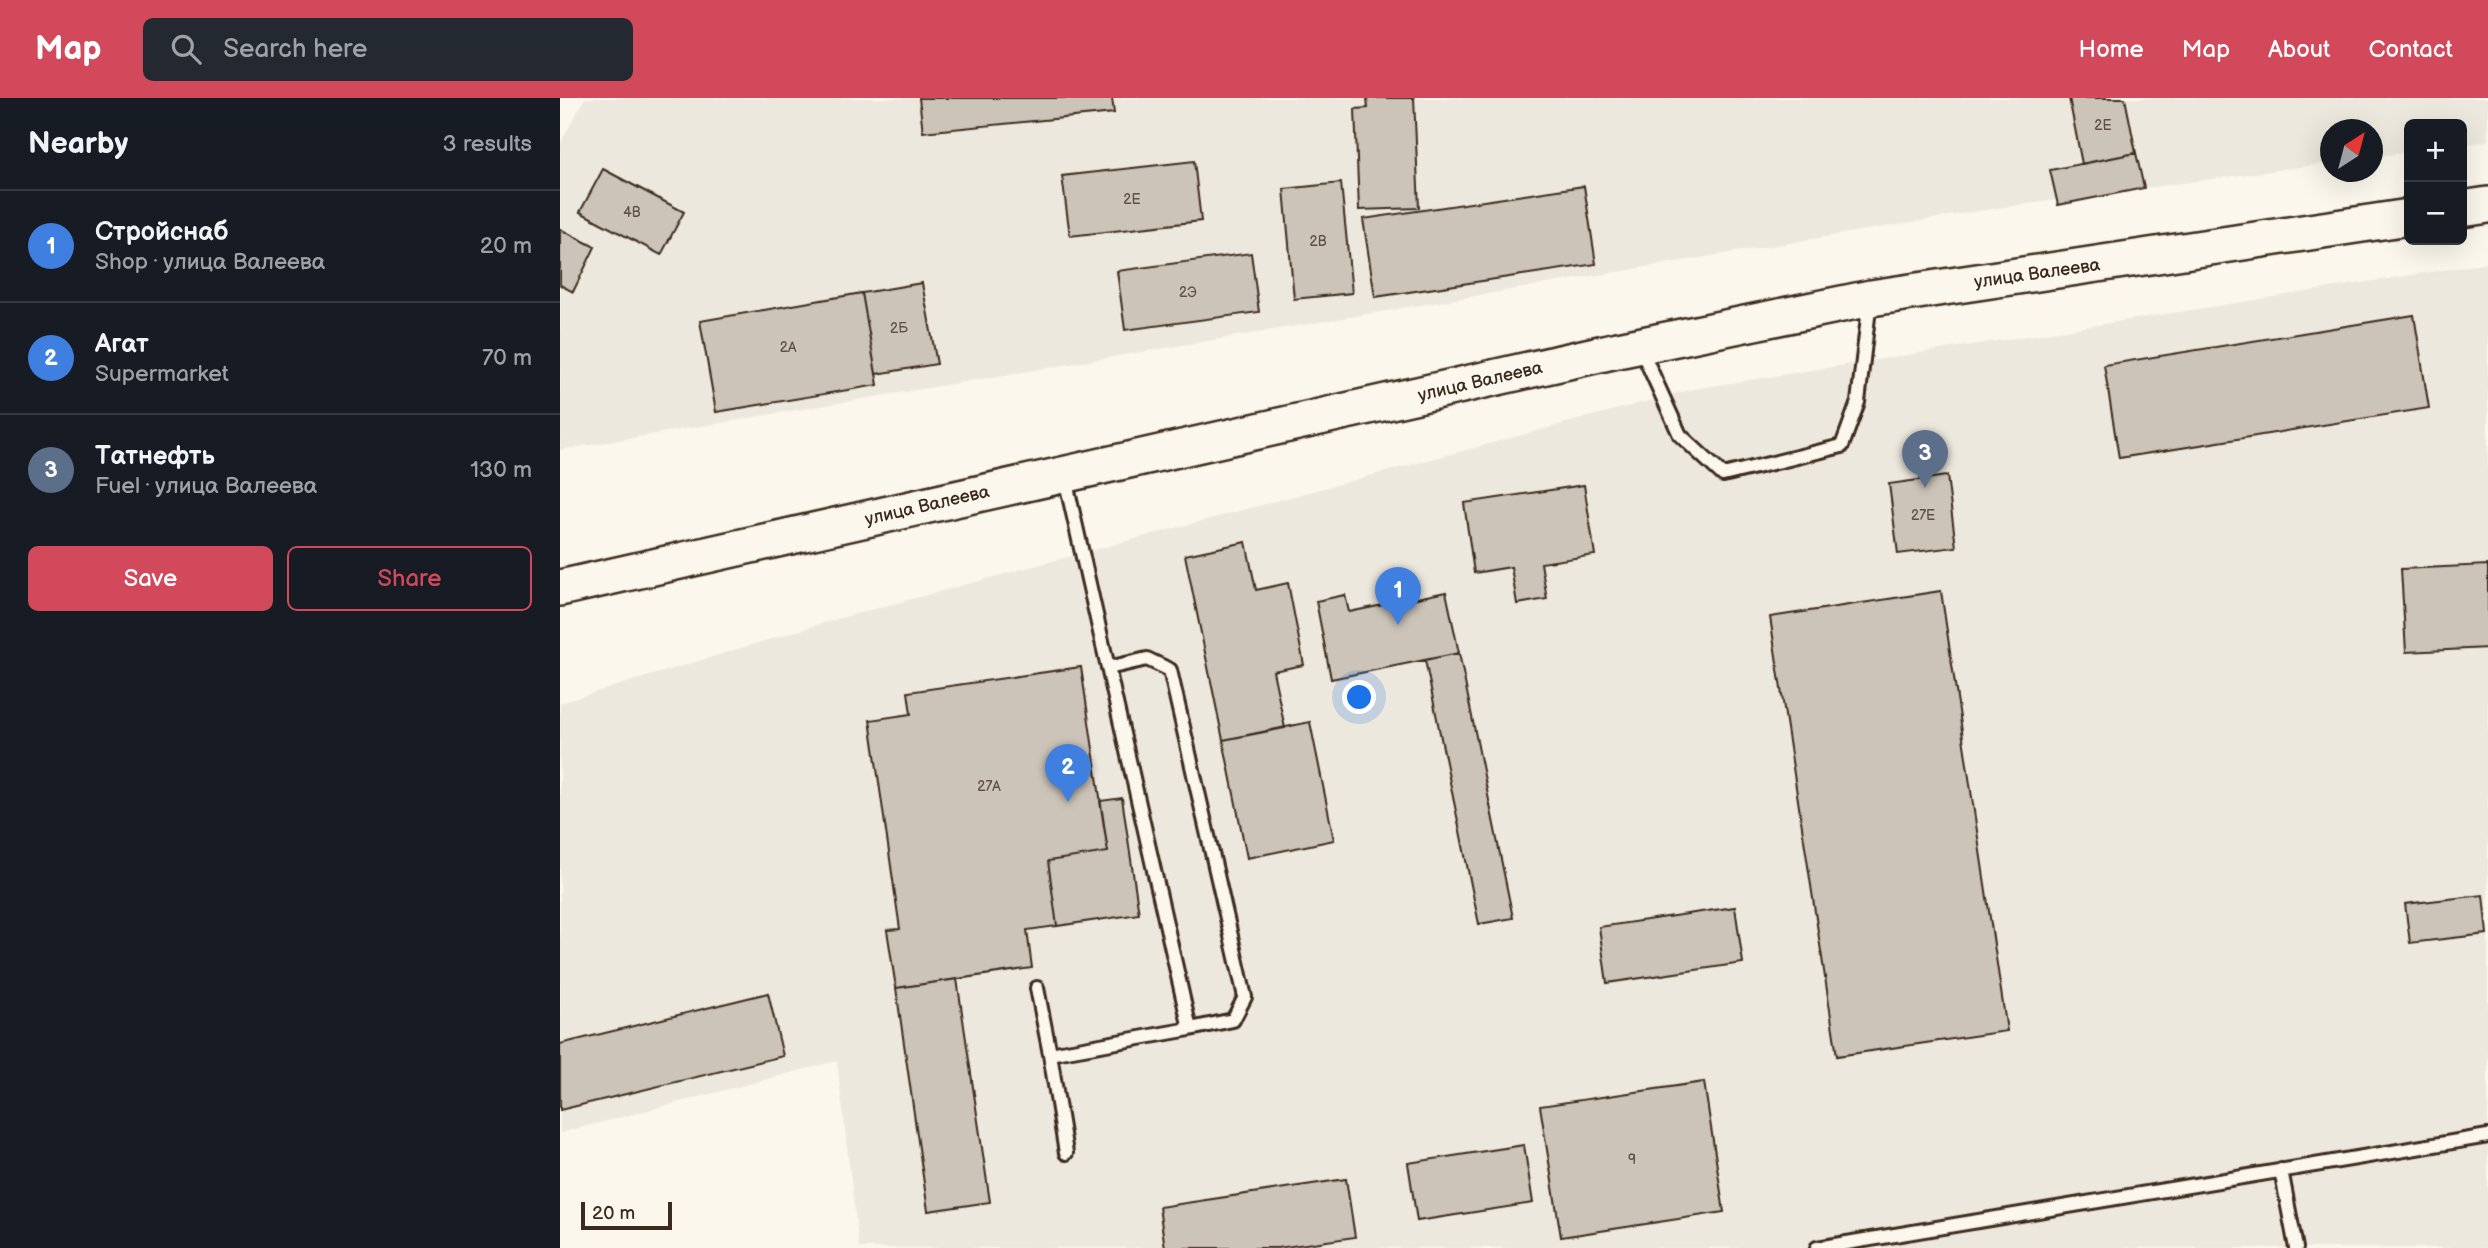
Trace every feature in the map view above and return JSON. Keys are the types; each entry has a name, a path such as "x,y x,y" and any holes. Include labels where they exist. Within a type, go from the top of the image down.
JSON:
{"main road":[{"path":"2467,208 2488,205"},
{"name":"улица Валеева","path":"560,588 1640,345 1871,298 2404,218"}],"lane":[{"path":"1640,345 1680,435 1723,475 1842,446 1858,402 1871,298"},
{"path":"1064,474 1190,1029"},
{"path":"1050,1054 1233,1020 1245,997 1170,670 1147,659 1108,668"},
{"path":"1037,988 1066,1153"},
{"path":"1817,1248 2488,1136"},
{"path":"2281,1170 2296,1248"}],"shaded area":[{"path":"585,98 2488,98 2488,141 2467,144 2467,119 2404,119 2404,153 2383,156 2383,119 2320,119 2320,164 1991,209 560,450 560,144"},
{"path":"2488,263 2488,1248 859,1248 837,1061 560,1133 560,703 837,619 1693,389"}],"building":[{"path":"919,98 1112,98 1114,113 923,132"},
{"path":"1367,98 1414,98 1419,208 1359,210 1355,109 1368,108"},
{"path":"2069,98 2125,98 2136,153 2082,164"},
{"path":"2136,153 2144,188 2058,205 2050,170"},
{"path":"1194,161 1201,221 1070,236 1062,176"},
{"path":"603,169 684,212 661,255 580,212"},
{"path":"1341,183 1352,293 1294,299 1284,189"},
{"path":"1584,186 1596,264 1375,297 1363,219"},
{"path":"560,229 595,247 573,292 560,285"},
{"path":"1251,253 1259,312 1125,330 1117,271"},
{"path":"922,283 937,364 876,374 862,293"},
{"path":"862,293 878,385 716,412 700,321"},
{"path":"2414,315 2429,408 2119,458 2104,365"},
{"path":"1947,476 1956,547 1898,554 1889,484"},
{"path":"1584,485 1595,555 1541,563 1547,599 1517,604 1511,567 1474,573 1464,503"},
{"path":"1246,542 1256,590 1288,583 1304,665 1273,671 1285,728 1223,740 1185,555"},
{"path":"2488,565 2488,648 2406,652 2401,569"},
{"path":"1941,591 2007,1031 1837,1056 1770,617"},
{"path":"1446,592 1459,653 1331,679 1316,601 1345,595 1349,612"},
{"path":"1459,653 1513,918 1479,924 1425,660"},
{"path":"1081,667 1108,852 1048,861 1057,926 1027,930 1032,968 896,988 887,930 900,929 870,720 911,714 908,692"},
{"path":"1310,722 1334,840 1247,858 1223,740"},
{"path":"1122,798 1139,914 1057,926 1048,861 1108,852 1100,801"},
{"path":"2483,895 2487,934 2410,943 2405,904"},
{"path":"1735,907 1743,963 1607,983 1599,927"},
{"path":"957,979 990,1202 928,1211 896,988"},
{"path":"768,993 783,1056 560,1110 560,1044"},
{"path":"1704,1082 1724,1212 1561,1237 1540,1106"},
{"path":"1524,1145 1533,1203 1417,1221 1408,1163"},
{"path":"1346,1179 1355,1237 1278,1248 1165,1248 1159,1207"}],"place":[{"name":"Татнефть","path":"1925,488"},
{"name":"Стройснаб","path":"1398,625"},
{"name":"Агат","path":"1068,802"}]}
